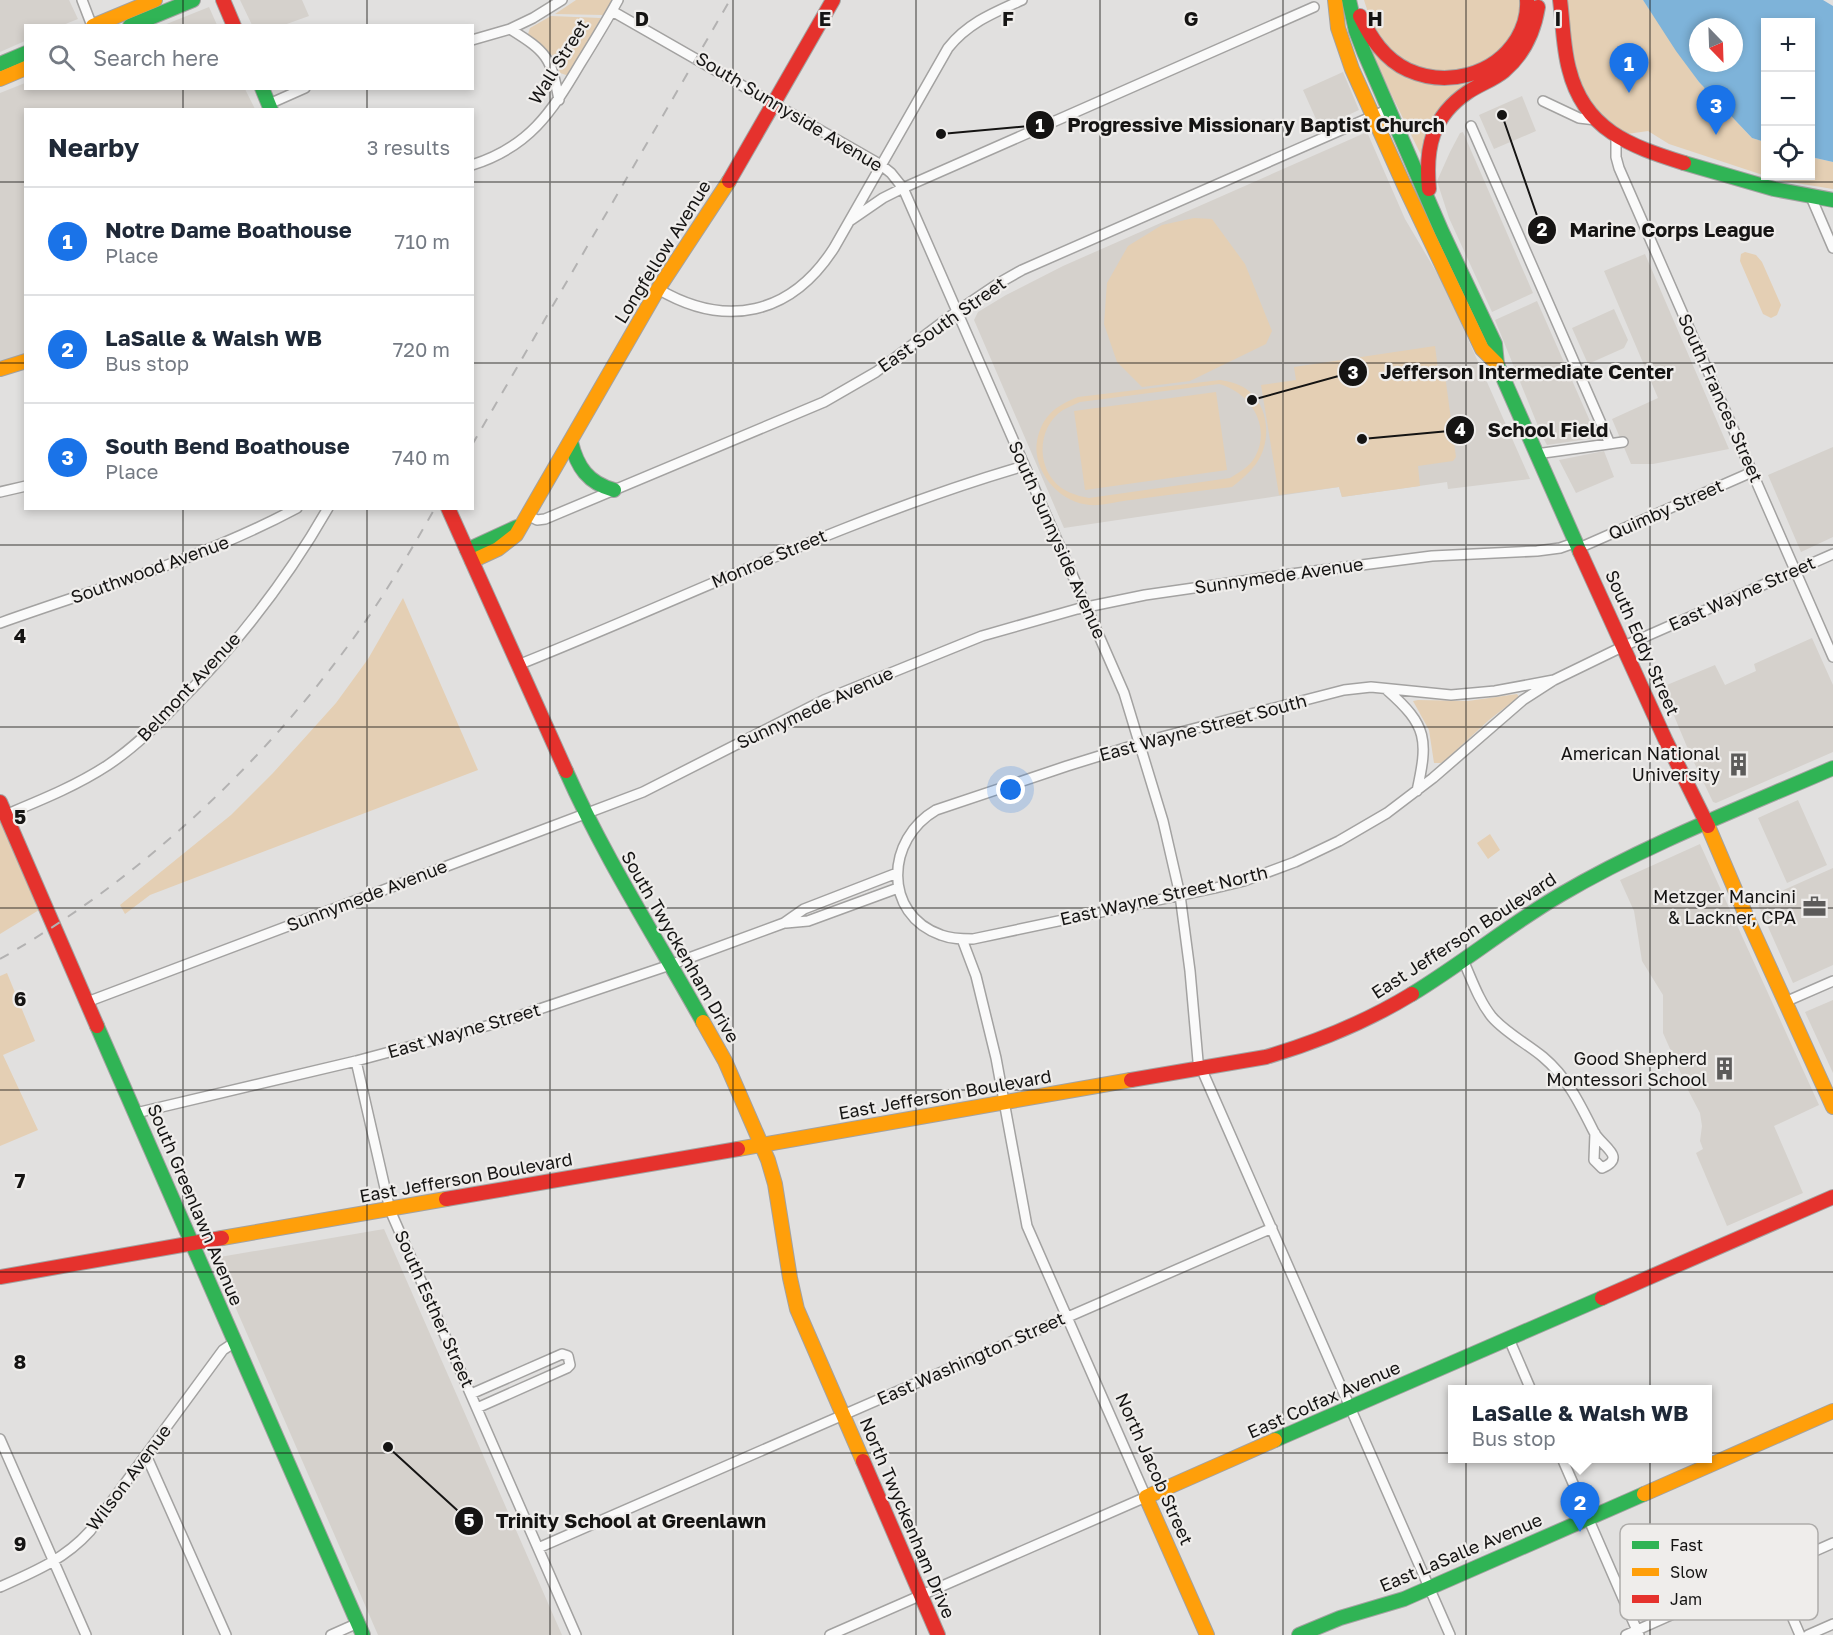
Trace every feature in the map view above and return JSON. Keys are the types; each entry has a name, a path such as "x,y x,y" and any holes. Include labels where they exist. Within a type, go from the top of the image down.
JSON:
{"street":[{"path":"82,0 92,24"},
{"path":"98,24 155,0"},
{"path":"135,24 193,0"},
{"path":"223,0 233,24"},
{"path":"474,39 510,29 562,0"},
{"name":"Wall Street","path":"474,164 500,155 540,125 559,100 618,0"},
{"name":"Longfellow Avenue","path":"469,556 508,543 516,535 658,289 725,188 833,0"},
{"path":"658,289 678,301 716,311 740,312 772,303 809,280 824,263 957,36 980,19 1022,0"},
{"path":"1329,0 1338,27"},
{"name":"South Eddy Street","path":"1335,0 1338,27 1372,117 1482,349 1497,364"},
{"name":"South Eddy Street","path":"1349,0 1360,42 1431,207 1495,344 1497,364 1536,454 1665,739 1707,823 1833,1107"},
{"path":"1354,0 1364,27 1372,40 1394,62 1420,75 1437,79 1452,79 1483,70 1507,54 1522,29 1526,18 1527,0"},
{"path":"1431,207 1427,157 1430,142 1440,120 1457,100 1504,71 1521,53 1534,29 1538,0"},
{"path":"1560,0 1571,77 1579,96 1596,120 1616,137 1640,148 1704,170 1759,185 1833,200"},
{"path":"848,223 883,198 903,188 1314,7"},
{"name":"South Sunnyside Avenue","path":"612,11 881,165 903,188 1120,684 1163,822 1180,895 1190,971 1196,1054 1201,1069 1450,1635"},
{"path":"510,29 535,44 549,60 555,75 559,100"},
{"path":"0,64 24,54"},
{"path":"0,79 24,69"},
{"path":"263,90 270,107 301,90"},
{"path":"1543,101 1572,115 1596,120"},
{"name":"East South Street","path":"525,518 545,519 824,402 876,372 956,312 1022,270 1389,110"},
{"path":"1471,126 1610,444"},
{"name":"South Frances Street","path":"1616,137 1619,168 1833,657"},
{"path":"1812,197 1833,248"},
{"path":"0,369 24,363"},
{"path":"571,442 578,463 588,479 603,488 614,490"},
{"path":"1536,454 1623,442"},
{"name":"Monroe Street","path":"518,665 874,516 964,484 1024,466"},
{"name":"Quimby Street","path":"1578,545 1752,472"},
{"path":"0,492 24,486"},
{"name":"Southwood Avenue","path":"0,623 180,562 230,541 293,510"},
{"name":"Belmont Avenue","path":"6,815 93,775 125,753 157,724 198,682 250,622 302,551 327,510"},
{"name":"South Twyckenham Drive","path":"449,510 585,814 622,883 725,1061 762,1144 775,1184 797,1309 843,1416"},
{"name":"Sunnymede Avenue","path":"87,1002 585,814 678,776 795,713 982,636 1086,606 1144,595 1432,556 1537,551 1578,545"},
{"name":"East Wayne Street","path":"1554,680 1624,646 1833,554"},
{"name":"East Wayne Street South","path":"897,873 901,853 911,832 926,816 936,810 1067,765 1344,690 1371,687 1451,695 1495,691 1554,680"},
{"name":"East Wayne Street North","path":"897,873 898,888 904,905 920,924 941,936 962,939 973,939 1244,881 1295,862 1359,830 1417,791 1505,714 1554,680"},
{"path":"1386,689 1406,706 1419,728 1424,759 1417,791"},
{"name":"East Jefferson Boulevard","path":"0,1277 1266,1057 1335,1034 1393,1005 1521,920 1599,873 1640,852 1833,768"},
{"name":"South Greenlawn Avenue","path":"0,802 361,1629"},
{"name":"East Wayne Street","path":"136,1113 356,1061 501,1022 670,965 784,923 804,909 897,873"},
{"name":"East Wayne Street","path":"784,923 808,921 898,888"},
{"name":"North Jacob Street","path":"962,939 976,976 996,1058 1027,1226 1207,1635"},
{"path":"1463,960 1481,1001 1493,1018 1556,1070 1579,1100 1594,1133"},
{"path":"1785,1002 1833,981"},
{"name":"South Esther Street","path":"356,1061 390,1210 576,1635"},
{"name":"East Colfax Avenue","path":"830,1635 1833,1197"},
{"name":"East Washington Street","path":"538,1548 1272,1228"},
{"path":"1509,1339 1530,1385"},
{"name":"Wilson Avenue","path":"0,1587 54,1562 72,1550 90,1532 223,1350 235,1342"},
{"path":"471,1394 562,1354 568,1356 570,1360 567,1368 477,1408"},
{"name":"East LaSalle Avenue","path":"1299,1635 1340,1618 1393,1603 1429,1588 1833,1411"},
{"name":"North Twyckenham Drive","path":"843,1416 938,1635"},
{"path":"0,1439 86,1635"},
{"path":"146,1455 226,1635"},
{"path":"1564,1463 1620,1592"},
{"path":"1818,1550 1833,1543"},
{"path":"1626,1635 1638,1633 1666,1620"},
{"path":"1794,1620 1800,1635"},
{"path":"1808,1635 1833,1624"},
{"path":"331,1635 361,1629"}],"shaded area":[{"path":"0,0 69,0 78,19 66,24 24,24 24,41 0,52"},
{"path":"240,0 302,0 309,16 287,24 252,24"},
{"path":"576,0 612,0 603,15 555,14"},
{"path":"1364,0 1522,0 1518,22 1509,41 1496,55 1479,65 1460,71 1439,71 1419,67 1392,53 1381,40"},
{"path":"1565,0 1643,0 1689,67 1689,72 1692,72 1752,138 1761,141 1761,174 1669,144 1648,131 1627,134 1611,127 1602,119 1582,88 1576,67"},
{"path":"209,7 217,24 166,24"},
{"path":"551,16 601,18 569,74 566,75 560,73 551,54 528,34 530,28"},
{"path":"1374,51 1410,76 1433,85 1460,85 1477,81 1469,87 1423,159 1371,53"},
{"path":"1343,72 1359,110 1320,128 1303,90"},
{"path":"24,83 24,90 246,90 254,108 24,108 24,357 0,365 0,93"},
{"path":"1522,96 1536,131 1494,149 1479,115"},
{"path":"1367,132 1405,219 1444,285 1530,479 1448,489 1447,482 1342,497 1339,487 1064,528 974,320 978,312 1063,266"},
{"path":"1463,132 1533,293 1492,312 1449,218 1437,181 1460,133"},
{"path":"1815,158 1833,162 1833,189 1778,180 1815,180"},
{"path":"1194,218 1212,219 1245,264 1272,331 1266,344 1190,381 1142,387 1117,362 1104,324 1107,283 1128,246 1162,225"},
{"path":"1745,252 1756,255 1762,262 1781,305 1777,315 1771,318 1763,314 1740,261 1741,254"},
{"path":"1645,254 1729,449 1653,464 1631,464 1612,419 1658,398 1604,271"},
{"path":"1537,301 1597,437 1595,438 1547,445 1542,436 1495,320"},
{"path":"1614,309 1628,340 1624,348 1588,364 1572,328"},
{"path":"1435,346 1438,369 1445,375 1456,457 1453,461 1418,466 1420,486 1342,497 1339,487 1279,495 1261,385 1296,380 1294,367"},
{"path":"1220,380 1232,383 1243,387 1257,399 1265,417 1264,446 1256,464 1232,487 1100,505 1079,503 1068,499 1050,484 1039,464 1037,453 1039,432 1046,418 1056,408 1078,397","holes":["1219,384 1240,394 1255,412 1261,434 1260,445 1253,461 1230,478 1089,498 1065,490 1056,484 1048,472 1043,453 1045,433 1055,416 1069,407 1080,402"]},
{"path":"1216,392 1227,470 1085,490 1074,411"},
{"path":"1833,447 1833,537 1801,552 1768,475"},
{"path":"1604,451 1614,477 1576,493 1559,460"},
{"path":"403,598 478,770 150,895 125,914 120,905 231,815 273,773 336,703 368,659"},
{"path":"1812,638 1833,685 1833,752 1716,803 1713,802 1662,687 1715,665 1725,685 1756,671 1754,664"},
{"path":"1517,694 1519,697 1489,720 1449,757 1441,763 1434,763 1429,730 1413,701 1468,701"},
{"path":"1798,800 1827,865 1787,883 1758,818"},
{"path":"0,818 39,910 0,934"},
{"path":"1490,834 1500,850 1488,859 1477,843"},
{"path":"1700,844 1819,1105 1774,1126 1803,1193 1727,1226 1696,1153 1703,1149 1700,1141 1702,1126 1700,1113 1663,1033 1663,995 1642,961 1634,911 1620,880"},
{"path":"1833,868 1833,965 1793,983 1757,902"},
{"path":"7,973 35,1041 3,1055 38,1130 0,1146 0,976"},
{"path":"1833,1000 1833,1073 1805,1012"},
{"path":"384,1229 562,1635 378,1635 214,1258"}],"water":[{"path":"1643,0 1823,0 1833,6 1833,162 1815,158 1815,18 1761,18 1761,141 1752,138 1692,72 1743,72 1743,18 1689,18 1689,69"}],"railway":[{"path":"474,442 730,0"},
{"path":"0,959 99,895 192,819 235,778 314,690 350,643 373,611 434,510"}],"traffic: fast":[{"path":"135,24 193,0"},
{"path":"1349,0 1356,31 1364,52 1442,232 1495,344 1497,364 1580,552"},
{"path":"0,64 24,54"},
{"path":"263,90 270,108"},
{"path":"1684,163 1774,189 1833,200"},
{"path":"571,442 585,473 597,483 614,490"},
{"path":"467,550 517,527"},
{"path":"1412,994 1560,895 1626,859 1833,768"},
{"path":"566,771 597,836 703,1022"},
{"path":"97,1026 363,1635"},
{"path":"1275,1440 1602,1298"},
{"path":"1299,1635 1340,1618 1404,1599 1644,1494"}],"traffic: slow":[{"path":"98,24 155,0"},
{"path":"1335,0 1338,28 1352,69 1482,349 1497,364"},
{"path":"0,79 24,69"},
{"path":"472,561 498,549 516,535 658,289 729,181"},
{"path":"0,369 24,362"},
{"path":"1708,826 1833,1107"},
{"path":"703,1022 725,1061 768,1160 775,1184 797,1309 863,1461"},
{"path":"738,1149 1131,1080"},
{"path":"222,1238 446,1199"},
{"path":"1644,1494 1833,1411"},
{"path":"1207,1635 1146,1497 1275,1440"}],"traffic: jam":[{"path":"223,0 233,24"},
{"path":"729,181 833,0"},
{"path":"1360,16 1379,47 1399,65 1423,75 1438,78 1453,77 1482,70 1507,52 1524,25 1527,0"},
{"path":"1560,0 1569,69 1576,90 1586,107 1598,121 1628,142 1684,163"},
{"path":"1429,189 1428,160 1439,122 1456,101 1500,74 1511,64 1531,34 1538,7"},
{"path":"449,510 566,771"},
{"path":"1580,552 1665,739 1708,826"},
{"path":"0,802 97,1026"},
{"path":"1131,1080 1266,1057 1341,1030 1377,1014 1412,994"},
{"path":"446,1199 738,1149"},
{"path":"1602,1298 1833,1197"},
{"path":"0,1277 222,1238"},
{"path":"863,1461 938,1635"}],"place":[{"name":"Notre Dame Boathouse","path":"1629,93"},
{"name":"Marine Corps League","path":"1502,115"},
{"name":"Progressive Missionary Baptist Church","path":"941,134"},
{"name":"South Bend Boathouse","path":"1716,135"},
{"name":"Jefferson Intermediate Center","path":"1252,400"},
{"name":"School Field","path":"1362,439"},
{"name":"American National University","path":"1738,764"},
{"name":"Metzger Mancini & Lackner, CPA","path":"1814,907"},
{"name":"Good Shepherd Montessori School","path":"1725,1069"},
{"name":"Trinity School at Greenlawn","path":"388,1447"},
{"name":"LaSalle & Walsh WB","path":"1580,1532"}]}
